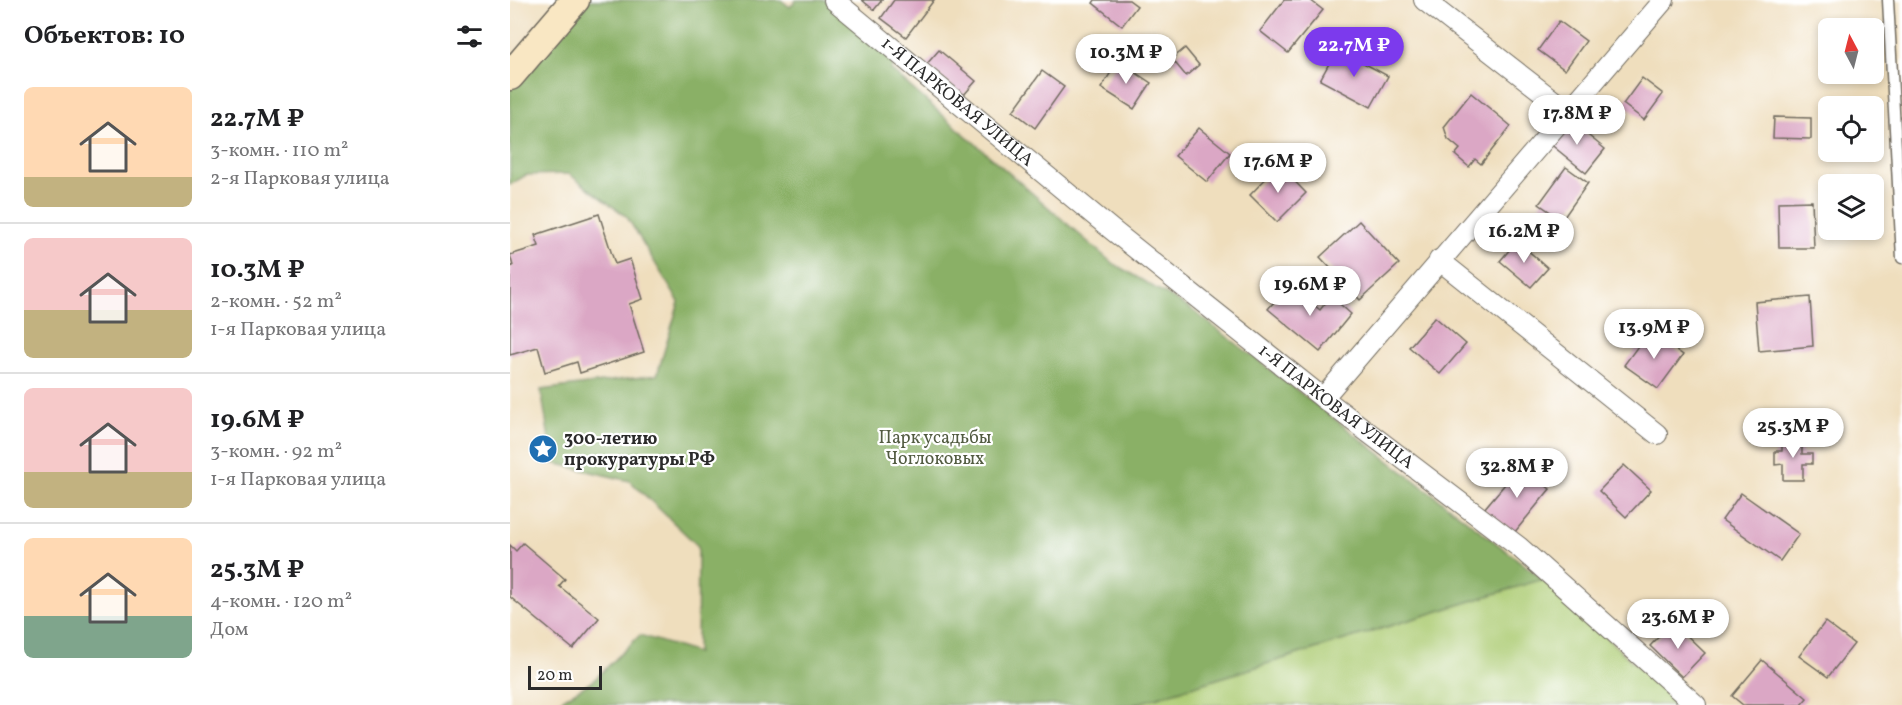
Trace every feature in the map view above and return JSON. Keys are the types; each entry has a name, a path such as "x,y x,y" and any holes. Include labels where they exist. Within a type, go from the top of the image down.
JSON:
{"main road":[{"path":"510,76 575,0"}],"street":[{"name":"1-Я ПАРКОВАЯ УЛИЦА","path":"834,0 1323,398 1519,548 1696,705"},
{"path":"1424,0 1568,112"},
{"path":"1323,398 1664,0"},
{"path":"1439,260 1657,434"}],"lane":[{"path":"1888,0 1902,258"}],"green space":[{"name":"Парк усадьбы Чоглоковых","path":"587,0 781,0 790,7 796,0 825,0 895,61 891,70 1111,262 1191,309 1543,579 1132,705 553,705 593,681 640,635 697,653 698,546 630,481 553,463 541,390 657,375 679,302 627,217 569,174 526,175 510,185 510,89"},
{"path":"1543,579 1679,705 1132,705"}],"building":[{"path":"862,0 882,0 874,10"},
{"path":"894,0 934,0 906,37 881,18"},
{"path":"1095,0 1129,0 1137,6 1122,26 1093,3"},
{"path":"1284,0 1310,0 1323,10 1288,53 1260,31"},
{"path":"1559,21 1586,41 1565,70 1538,50"},
{"path":"1185,48 1199,65 1186,76 1172,59"},
{"path":"1337,49 1388,76 1371,107 1320,80"},
{"path":"939,50 976,81 963,96 926,65"},
{"path":"1118,61 1151,83 1134,109 1101,88"},
{"path":"1042,71 1064,87 1035,128 1013,111"},
{"path":"1642,78 1663,94 1644,120 1623,104"},
{"path":"1471,93 1511,126 1481,164 1475,159 1469,167 1455,155 1460,149 1448,139 1444,127"},
{"path":"1774,117 1811,118 1811,139 1773,138"},
{"path":"1568,119 1605,149 1586,173 1549,143"},
{"path":"1199,128 1230,153 1207,182 1175,156"},
{"path":"1279,165 1306,193 1277,222 1250,195"},
{"path":"1566,167 1588,183 1562,220 1539,204"},
{"path":"1812,201 1814,248 1779,248 1778,202"},
{"path":"599,214 615,264 630,259 643,299 629,304 644,352 580,373 577,362 545,372 538,347 510,355 510,267 513,266 510,255 539,246 535,235"},
{"path":"1359,221 1399,264 1360,300 1320,257"},
{"path":"1517,241 1548,268 1531,287 1500,261"},
{"path":"1289,284 1320,310 1331,296 1351,314 1320,352 1268,309"},
{"path":"1810,297 1813,346 1759,351 1755,302"},
{"path":"1435,317 1466,344 1440,374 1409,347"},
{"path":"1649,331 1683,355 1658,389 1624,365"},
{"path":"1782,438 1802,438 1802,454 1812,454 1812,464 1803,464 1803,480 1783,480 1783,464 1775,465 1775,451 1782,451"},
{"path":"1521,465 1550,489 1514,533 1484,509"},
{"path":"1624,465 1651,490 1626,517 1599,491"},
{"path":"1741,493 1799,534 1780,561 1722,520"},
{"path":"523,543 565,579 559,586 599,618 573,649 510,597 510,545 516,551"},
{"path":"1673,622 1705,653 1682,677 1650,646"},
{"path":"1825,622 1854,644 1828,677 1799,656"},
{"path":"1762,660 1807,698 1801,705 1743,705 1732,696"}],"place":[{"name":"300-летию прокуратуры РФ","path":"543,449"}]}
